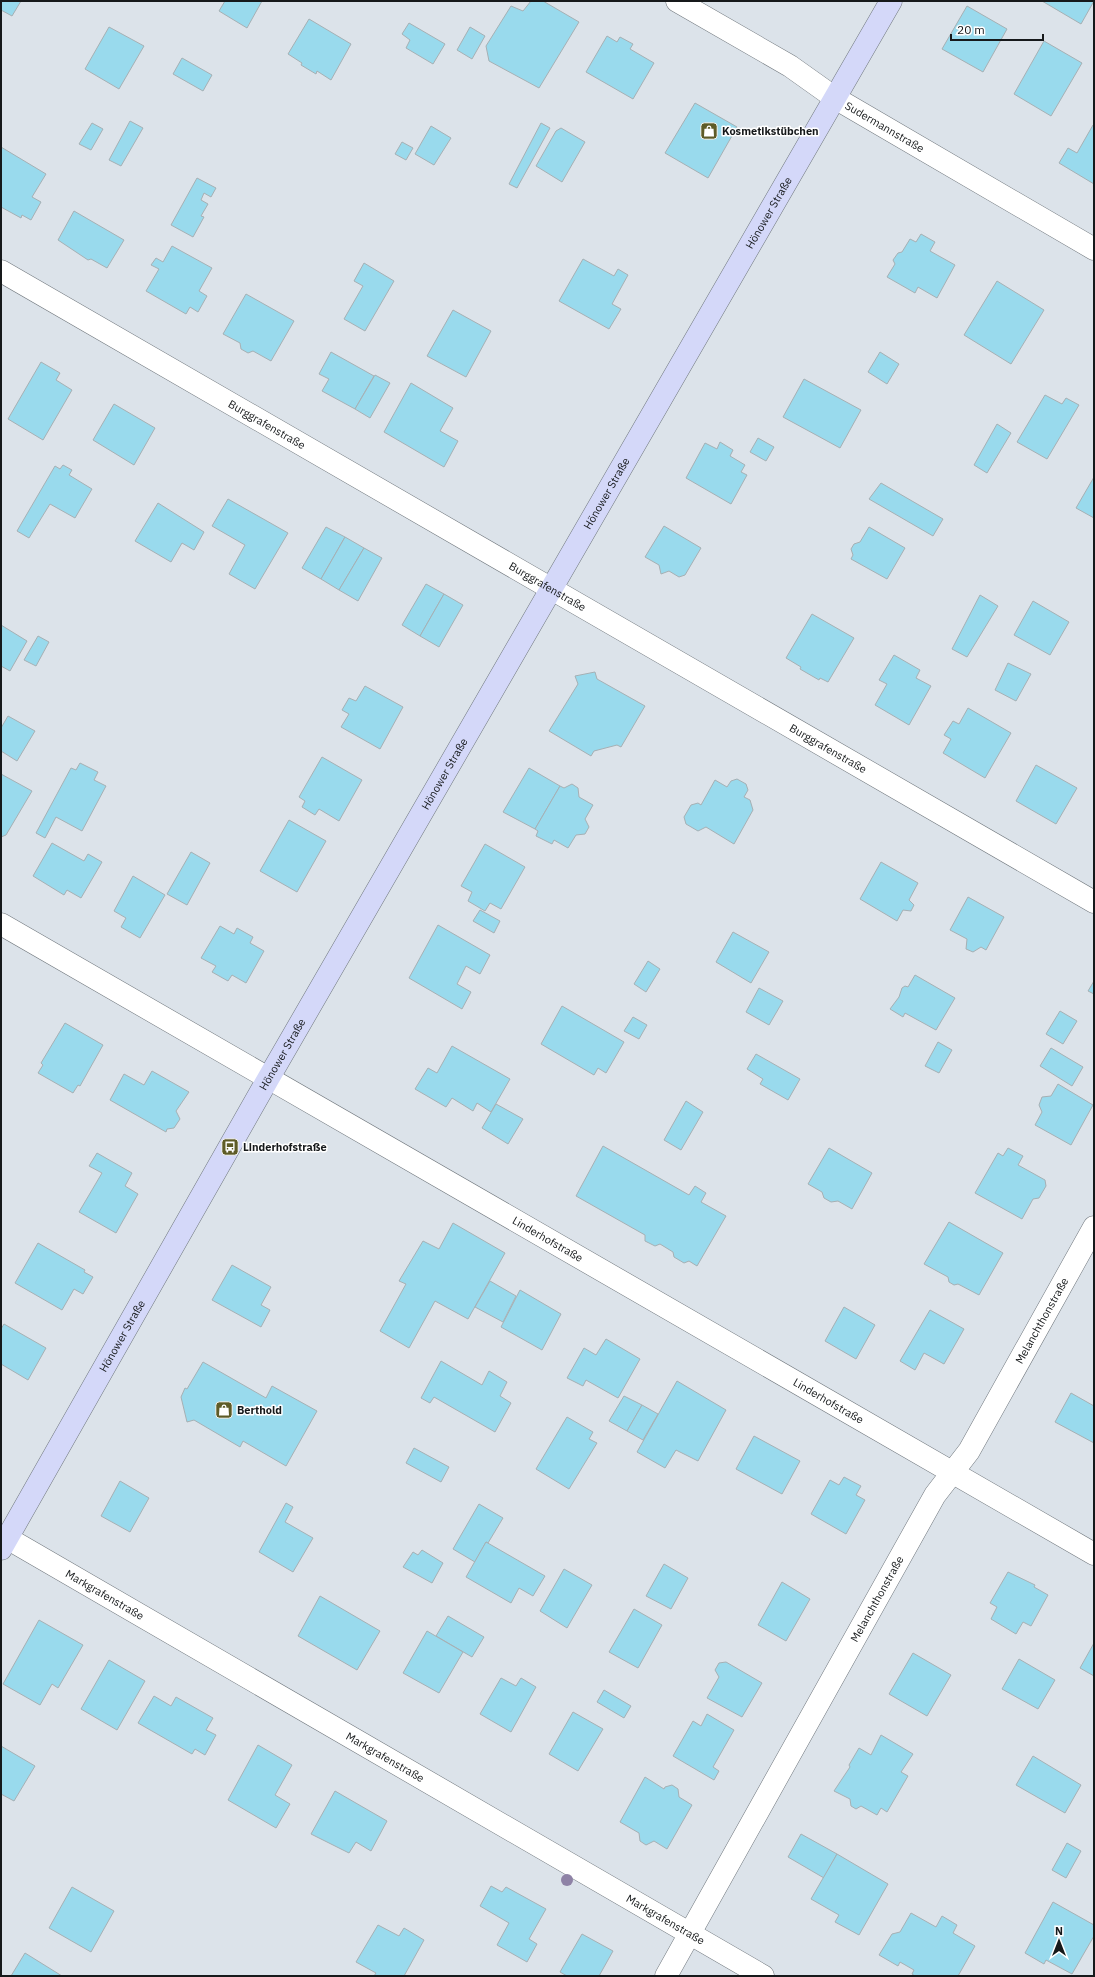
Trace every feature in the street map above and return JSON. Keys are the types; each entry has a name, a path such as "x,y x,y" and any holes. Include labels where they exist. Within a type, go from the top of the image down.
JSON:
{"main road":[{"name":"Hönower Straße","path":"4,1544 268,1079 891,1"}],"street":[{"name":"Sudermannstraße","path":"676,1 790,66 835,98 1094,249"},
{"name":"Burggrafenstraße","path":"1,271 1094,902"},
{"name":"Linderhofstraße","path":"1,924 1094,1554"},
{"name":"Melanchthonstraße","path":"666,1976 935,1495 951,1472 969,1451 1094,1227"},
{"name":"Markgrafenstraße","path":"4,1544 763,1976"}],"building":[{"path":"1,1 21,1 12,16 1,10"},
{"path":"225,1 262,1 247,28 219,11"},
{"path":"531,1 543,1 579,22 539,88 489,61 486,46 511,6 523,11"},
{"path":"1042,1 1094,1 1081,24"},
{"path":"967,6 1007,29 983,72 942,49"},
{"path":"309,19 351,44 331,80 317,71 316,74 301,65 302,63 288,54"},
{"path":"409,23 445,44 433,64 406,48 410,40 402,34"},
{"path":"109,27 144,46 119,89 85,69"},
{"path":"470,27 485,36 472,59 457,50"},
{"path":"607,36 617,42 620,37 633,44 630,49 654,63 633,99 586,72"},
{"path":"1044,41 1082,63 1051,116 1014,94"},
{"path":"182,58 212,75 203,91 173,74"},
{"path":"695,103 737,127 708,178 665,153"},
{"path":"130,121 143,128 121,166 109,160"},
{"path":"92,123 103,129 91,150 79,144"},
{"path":"541,123 550,128 517,188 509,184"},
{"path":"1093,125 1094,184 1059,163 1068,148 1077,153"},
{"path":"431,126 451,138 434,165 415,154"},
{"path":"561,128 585,142 562,182 536,166 556,131"},
{"path":"402,142 413,148 406,160 395,154"},
{"path":"1,147 46,174 32,197 41,202 31,220 22,215 21,218 1,207"},
{"path":"197,178 216,188 211,197 204,193 201,200 208,204 201,216 204,217 193,237 171,225"},
{"path":"74,211 124,240 107,268 91,259 88,260 58,240"},
{"path":"921,234 935,242 930,251 955,265 937,298 918,287 915,293 887,277 895,264 893,260 898,253 902,252 910,239 916,242"},
{"path":"172,246 212,268 199,291 207,296 198,312 190,307 186,314 146,291 159,269 151,265 156,258 163,262"},
{"path":"583,259 614,276 618,269 628,275 612,304 621,309 609,329 559,301"},
{"path":"364,263 394,281 365,331 344,319 363,286 354,281"},
{"path":"997,281 1044,310 1011,364 964,335"},
{"path":"246,294 294,321 271,361 253,351 248,353 241,349 240,343 223,334"},
{"path":"453,310 491,331 466,377 427,356"},
{"path":"331,352 374,376 355,409 322,391 329,379 319,374"},
{"path":"880,352 899,364 887,384 868,372"},
{"path":"41,362 60,373 56,380 72,390 43,440 8,419"},
{"path":"375,375 390,383 370,418 355,409"},
{"path":"804,379 861,410 840,448 783,417"},
{"path":"411,383 453,408 440,431 458,441 444,467 384,432"},
{"path":"1045,395 1062,404 1066,398 1079,405 1047,459 1017,442"},
{"path":"114,404 155,428 134,465 93,440"},
{"path":"997,424 1011,433 987,473 974,465"},
{"path":"758,438 774,447 766,461 750,452"},
{"path":"720,442 733,450 730,456 745,465 741,472 747,475 731,504 686,478 705,443 717,449"},
{"path":"63,465 72,470 69,475 92,489 75,518 50,504 29,538 17,531 55,466 60,469"},
{"path":"1094,477 1094,518 1076,508"},
{"path":"881,483 943,519 933,536 869,499"},
{"path":"228,499 288,533 255,589 229,574 245,545 212,526"},
{"path":"158,503 204,532 194,550 182,543 171,562 135,541"},
{"path":"664,526 701,548 685,575 679,577 669,571 661,574 659,565 645,557"},
{"path":"326,527 345,537 321,579 302,568"},
{"path":"869,527 905,548 887,579 851,559 853,555 851,549 854,544 860,542"},
{"path":"345,537 364,548 339,590 321,579"},
{"path":"364,548 382,558 358,601 339,590"},
{"path":"426,584 444,594 420,636 402,625"},
{"path":"444,594 463,605 439,647 420,636"},
{"path":"980,595 998,606 967,657 952,649"},
{"path":"1033,601 1069,622 1050,655 1014,635"},
{"path":"812,614 854,638 828,682 820,678 819,680 800,669 801,667 786,658"},
{"path":"1,625 27,641 10,671 1,666"},
{"path":"38,636 49,642 36,666 24,660"},
{"path":"894,655 920,670 916,678 931,686 909,725 875,705 887,684 879,680"},
{"path":"1008,663 1031,674 1016,701 995,690"},
{"path":"595,672 597,679 645,706 621,747 617,745 594,751 591,756 549,731 578,684 575,676"},
{"path":"365,686 403,707 380,749 341,727 349,714 342,710 349,698 356,701"},
{"path":"968,708 1011,733 985,778 943,753 951,739 944,735 953,721 959,724"},
{"path":"8,716 35,731 17,761 1,751 1,728"},
{"path":"322,757 362,780 339,821 319,809 315,815 302,807 305,801 299,797"},
{"path":"80,763 98,772 94,780 106,786 82,831 56,817 45,838 36,833 71,768 76,770"},
{"path":"1036,765 1077,788 1056,824 1016,801"},
{"path":"529,768 560,786 535,829 503,812"},
{"path":"1,774 32,791 6,835 1,837"},
{"path":"737,779 746,784 748,790 744,797 750,800 753,810 734,844 706,827 698,831 686,824 684,817 691,805 698,803 701,805 715,780 727,787 731,781"},
{"path":"572,784 578,788 579,797 593,805 585,819 589,827 585,834 576,835 568,848 554,840 552,844 536,836 538,831 535,829 560,786 564,788"},
{"path":"289,820 326,841 297,892 260,871"},
{"path":"52,843 84,861 88,854 102,862 81,898 67,890 64,895 33,876"},
{"path":"485,844 525,867 501,909 490,903 485,911 468,901 472,892 461,886"},
{"path":"191,852 210,863 187,905 167,894"},
{"path":"881,862 918,883 909,900 914,905 911,911 903,910 897,921 860,899"},
{"path":"133,876 165,895 140,938 121,927 126,918 114,911"},
{"path":"968,897 1004,917 986,950 981,947 973,952 966,949 967,939 950,930"},
{"path":"480,910 500,921 494,933 473,921"},
{"path":"438,925 490,955 480,974 466,966 457,984 471,992 462,1009 409,978"},
{"path":"220,926 234,934 237,928 253,937 250,943 264,951 246,983 232,975 228,981 212,972 216,966 201,958"},
{"path":"733,932 769,952 751,983 716,962"},
{"path":"648,961 660,969 646,992 634,984"},
{"path":"915,975 955,998 936,1030 905,1013 903,1017 890,1009 899,997 902,988 905,986 908,987"},
{"path":"1094,981 1094,994 1088,991"},
{"path":"759,988 783,1001 769,1025 746,1012"},
{"path":"562,1006 624,1042 606,1073 598,1068 594,1075 541,1044"},
{"path":"1060,1011 1077,1021 1063,1044 1046,1034"},
{"path":"633,1017 647,1025 639,1039 624,1031"},
{"path":"65,1023 103,1045 80,1086 78,1085 73,1093 38,1073 43,1065 41,1063"},
{"path":"938,1042 952,1050 939,1073 925,1066"},
{"path":"452,1046 510,1079 491,1112 477,1103 473,1111 452,1098 446,1107 415,1089 428,1068 437,1073"},
{"path":"1051,1048 1083,1067 1072,1086 1040,1066"},
{"path":"756,1054 800,1079 788,1100 760,1084 763,1079 747,1069"},
{"path":"152,1071 189,1092 176,1111 180,1119 174,1128 167,1129 166,1132 110,1100 124,1074 144,1085"},
{"path":"1058,1084 1093,1105 1071,1145 1035,1125 1042,1112 1039,1105 1042,1097 1051,1096"},
{"path":"686,1101 703,1112 681,1150 664,1140"},
{"path":"496,1104 523,1119 508,1144 482,1128"},
{"path":"603,1146 689,1195 695,1186 706,1193 701,1202 726,1216 697,1266 689,1261 684,1263 674,1257 673,1252 660,1244 655,1246 645,1241 645,1235 576,1196"},
{"path":"829,1148 872,1173 852,1209 838,1201 831,1202 824,1198 822,1192 808,1184"},
{"path":"1008,1148 1023,1156 1018,1165 1045,1180 1046,1186 1039,1198 1033,1199 1022,1219 975,1193 998,1153 1003,1156"},
{"path":"97,1153 132,1173 125,1186 138,1194 116,1233 79,1212 102,1173 89,1166"},
{"path":"949,1222 1003,1253 979,1295 958,1284 954,1285 949,1282 948,1277 924,1264"},
{"path":"453,1223 505,1253 468,1319 435,1301 409,1348 380,1331 406,1284 399,1281 423,1241 439,1249"},
{"path":"38,1243 85,1270 84,1272 93,1277 83,1294 74,1289 62,1310 15,1283"},
{"path":"232,1265 271,1287 261,1305 270,1310 261,1327 212,1300"},
{"path":"490,1281 516,1296 503,1322 475,1307"},
{"path":"520,1290 561,1314 542,1350 501,1327"},
{"path":"844,1307 875,1325 856,1359 825,1341"},
{"path":"930,1310 964,1329 944,1364 924,1353 915,1370 900,1361"},
{"path":"4,1324 46,1348 28,1380 1,1364 1,1329"},
{"path":"606,1339 640,1359 618,1398 586,1380 583,1386 567,1378 584,1348 596,1355"},
{"path":"441,1361 482,1385 489,1371 507,1382 500,1396 511,1403 495,1432 434,1397 430,1403 421,1398"},
{"path":"203,1362 266,1398 272,1386 317,1411 286,1466 243,1441 240,1447 194,1420 187,1422 181,1397 185,1388 187,1389"},
{"path":"677,1381 726,1410 698,1461 676,1450 665,1468 637,1452"},
{"path":"1071,1393 1094,1406 1094,1443 1055,1422"},
{"path":"624,1396 642,1405 627,1431 609,1421"},
{"path":"642,1405 658,1414 643,1440 627,1431"},
{"path":"567,1417 593,1432 589,1439 597,1443 569,1489 536,1469"},
{"path":"754,1436 800,1461 782,1494 736,1469"},
{"path":"414,1448 449,1467 441,1482 406,1463"},
{"path":"844,1477 861,1486 856,1495 865,1500 846,1534 811,1514 830,1480 839,1485"},
{"path":"120,1481 149,1498 130,1532 101,1516"},
{"path":"286,1503 293,1507 285,1522 313,1538 293,1572 259,1552"},
{"path":"479,1504 503,1518 488,1543 486,1542 475,1562 453,1549"},
{"path":"486,1542 545,1576 533,1596 519,1588 511,1603 466,1577"},
{"path":"422,1550 443,1563 432,1583 403,1567 413,1552 418,1555"},
{"path":"664,1564 688,1578 671,1609 646,1596"},
{"path":"564,1569 592,1585 567,1628 540,1611"},
{"path":"1008,1572 1035,1585 1034,1587 1048,1595 1031,1626 1023,1622 1016,1634 991,1619 997,1607 990,1603"},
{"path":"782,1582 810,1599 786,1641 758,1625"},
{"path":"320,1596 380,1631 357,1670 298,1636"},
{"path":"634,1609 662,1625 638,1668 609,1652"},
{"path":"448,1616 484,1637 472,1657 436,1636"},
{"path":"39,1620 83,1645 58,1688 52,1684 40,1705 3,1684"},
{"path":"427,1631 463,1652 439,1693 403,1673"},
{"path":"1094,1643 1094,1676 1080,1668"},
{"path":"913,1653 951,1675 927,1716 889,1694"},
{"path":"1019,1659 1055,1680 1038,1709 1002,1689"},
{"path":"109,1660 145,1681 117,1730 81,1709"},
{"path":"726,1662 762,1683 742,1717 707,1698 719,1677 715,1670 719,1663"},
{"path":"501,1678 516,1686 521,1678 536,1687 511,1732 480,1714"},
{"path":"604,1690 631,1706 624,1718 597,1702"},
{"path":"154,1696 171,1706 176,1697 213,1718 206,1730 216,1735 205,1755 195,1749 192,1754 138,1723"},
{"path":"573,1712 603,1729 578,1771 549,1754"},
{"path":"707,1714 734,1730 713,1767 719,1771 714,1780 673,1756 693,1721 701,1726"},
{"path":"881,1735 913,1754 901,1772 908,1776 887,1812 881,1808 877,1815 861,1806 856,1809 851,1806 850,1799 834,1791 850,1767 849,1765 859,1748 871,1755"},
{"path":"258,1745 292,1765 275,1795 290,1804 276,1828 228,1800"},
{"path":"1,1746 35,1766 14,1801 1,1794"},
{"path":"1033,1756 1081,1785 1065,1813 1016,1785"},
{"path":"645,1777 664,1789 665,1787 672,1785 678,1789 679,1797 692,1805 667,1849 654,1841 646,1845 640,1841 639,1833 620,1822"},
{"path":"335,1791 387,1821 371,1851 356,1842 349,1853 311,1834"},
{"path":"801,1834 837,1854 824,1878 788,1857"},
{"path":"1067,1843 1081,1851 1066,1878 1052,1870"},
{"path":"837,1854 888,1884 859,1935 835,1922 839,1915 811,1899"},
{"path":"491,1886 502,1892 506,1887 546,1909 529,1939 537,1944 527,1962 497,1945 509,1923 480,1906"},
{"path":"72,1887 114,1911 91,1952 49,1928"},
{"path":"1053,1902 1094,1925 1094,1936 1072,1974 1046,1960 1044,1964 1025,1953"},
{"path":"911,1913 936,1927 942,1916 957,1925 953,1933 975,1946 958,1976 915,1976 912,1974 914,1970 900,1962 898,1966 879,1955 892,1934 900,1932"},
{"path":"378,1925 399,1936 404,1928 424,1940 404,1976 374,1976 376,1973 356,1962"},
{"path":"582,1934 613,1951 599,1976 567,1976 560,1972"},
{"path":"25,1953 62,1976 11,1976"}],"place":[{"name":"Kosmetikstübchen","path":"709,131"},
{"name":"Linderhofstraße","path":"230,1147"},
{"name":"Berthold","path":"224,1410"}]}
